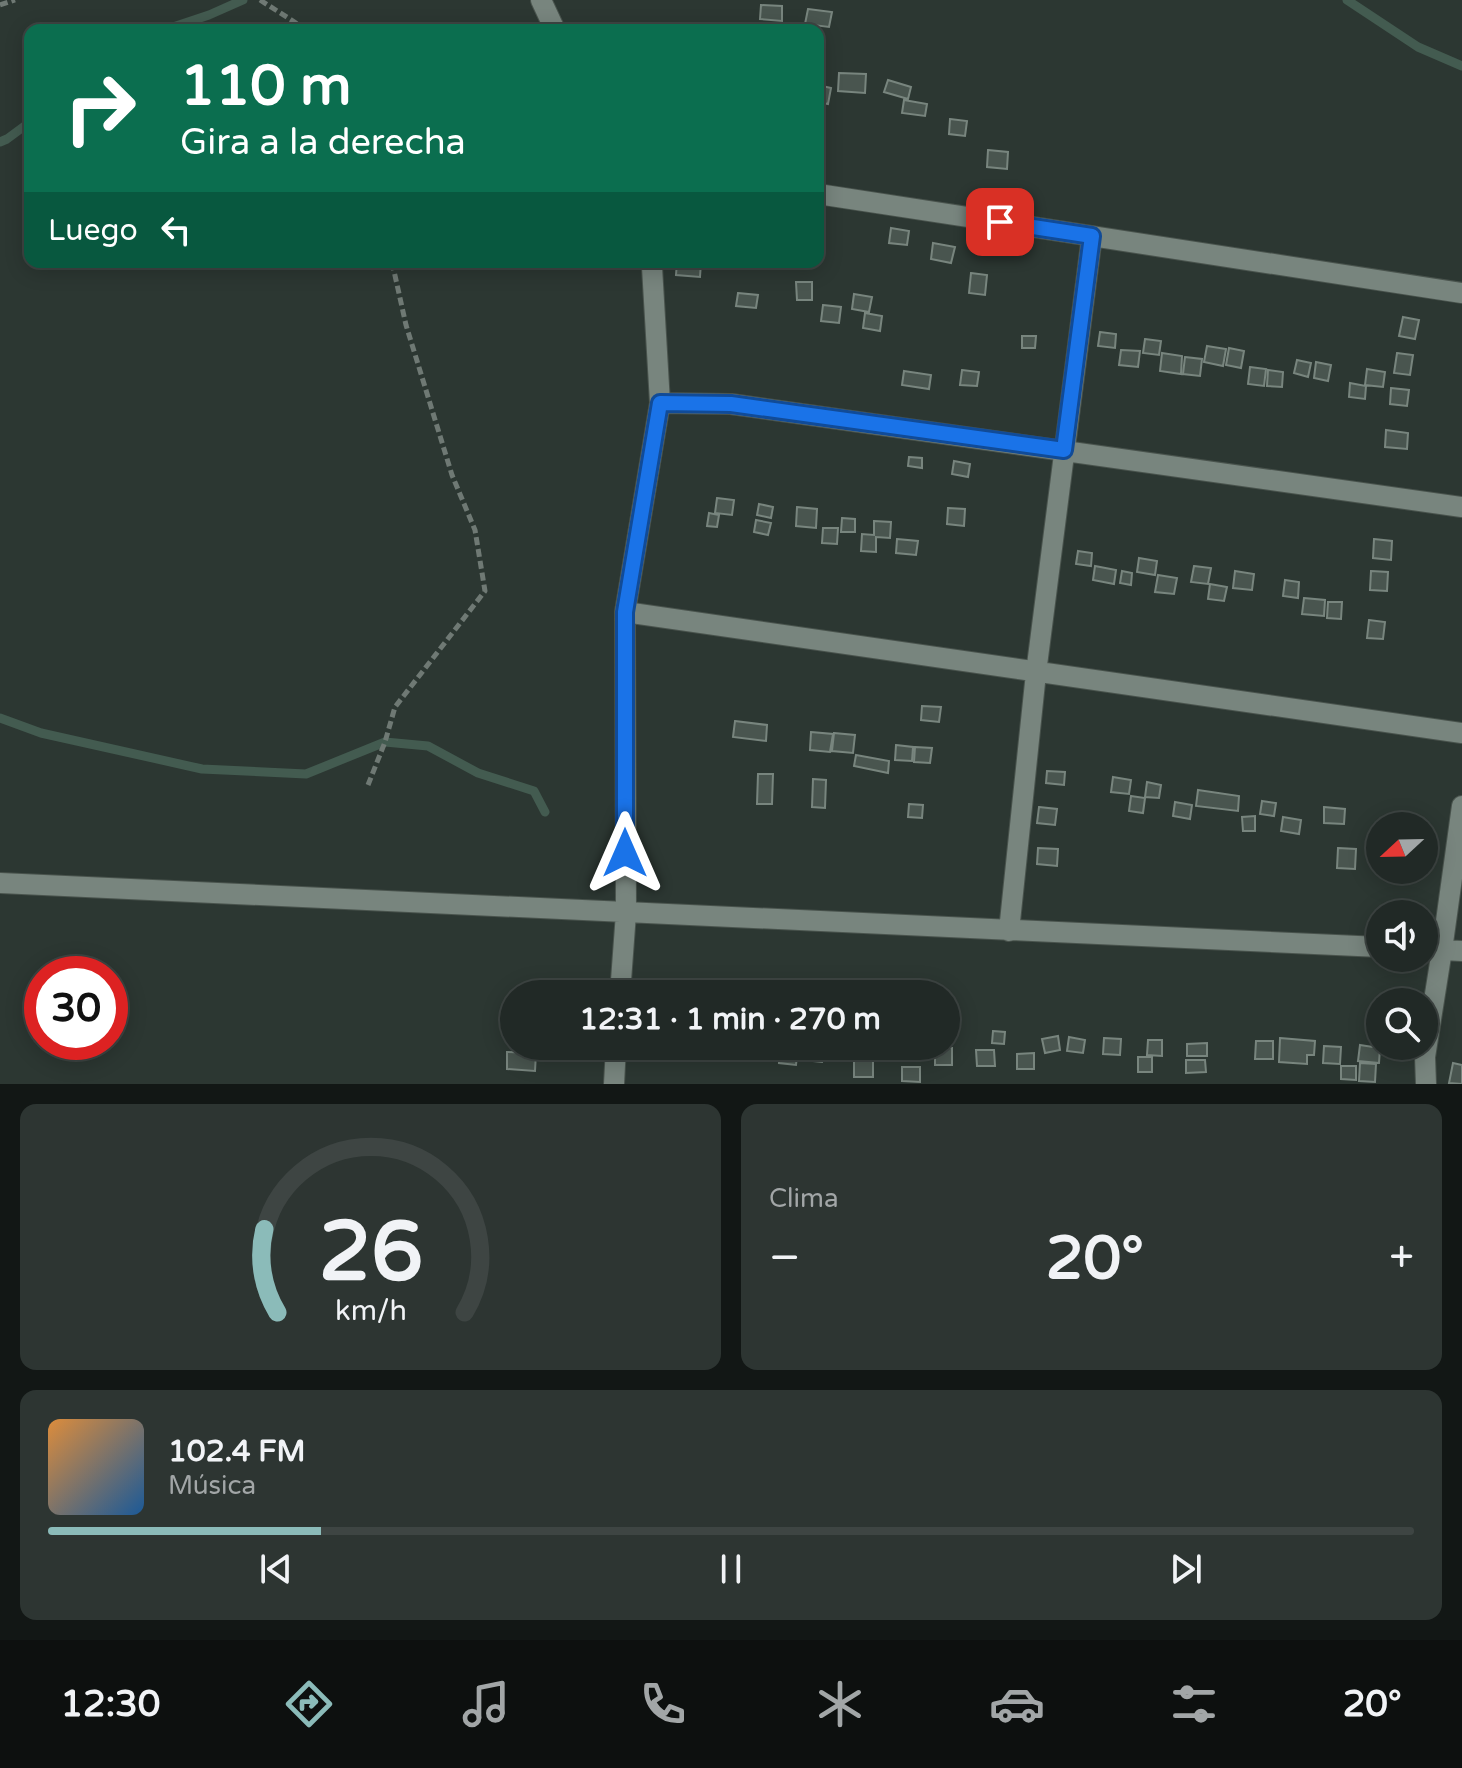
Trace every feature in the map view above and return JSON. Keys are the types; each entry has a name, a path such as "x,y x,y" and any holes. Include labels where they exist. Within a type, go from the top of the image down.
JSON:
{"street":[{"path":"541,0 552,24"},
{"path":"824,195 1462,293"},
{"path":"1009,931 1036,673 1092,236"},
{"path":"621,980 626,913 625,612 660,403 652,268"},
{"path":"660,403 731,404 1462,507"},
{"path":"625,612 1462,733"},
{"path":"1426,1084 1425,1057 1462,806"},
{"path":"0,883 1366,946"},
{"path":"614,1084 615,1060"}],"path":[{"path":"0,5 15,0"},
{"path":"260,0 297,24"},
{"path":"368,785 395,707 485,591 475,530 452,475 406,325 393,268"}],"building":[{"path":"761,5 782,6 782,21 760,19"},
{"path":"808,9 832,12 829,27 805,24"},
{"path":"839,73 866,74 865,93 838,91"},
{"path":"888,80 911,87 908,99 884,92"},
{"path":"824,86 831,88 828,104 824,103"},
{"path":"904,100 927,104 925,116 902,113"},
{"path":"950,119 967,121 965,136 949,134"},
{"path":"988,150 1008,152 1007,169 987,167"},
{"path":"891,228 909,231 907,245 889,243"},
{"path":"933,243 955,247 951,263 931,259"},
{"path":"677,268 701,268 700,277 676,275"},
{"path":"971,273 987,275 985,295 969,293"},
{"path":"796,282 812,282 812,300 797,300"},
{"path":"738,293 758,295 756,308 736,306"},
{"path":"854,294 872,297 869,312 852,309"},
{"path":"823,305 841,307 839,323 821,321"},
{"path":"865,313 882,316 880,331 863,328"},
{"path":"1403,317 1419,320 1415,339 1399,336"},
{"path":"1100,332 1116,334 1115,348 1098,346"},
{"path":"1022,336 1036,336 1035,348 1022,348"},
{"path":"1145,339 1161,341 1159,355 1143,353"},
{"path":"1207,346 1226,349 1223,366 1204,362"},
{"path":"1229,348 1244,351 1241,368 1226,365"},
{"path":"1121,350 1140,351 1138,367 1119,365"},
{"path":"1162,353 1182,356 1181,374 1160,371"},
{"path":"1397,353 1413,355 1410,375 1394,373"},
{"path":"1185,357 1202,359 1200,376 1183,374"},
{"path":"1297,360 1311,363 1308,377 1294,373"},
{"path":"1316,362 1331,365 1328,381 1314,378"},
{"path":"1250,367 1266,369 1264,386 1248,384"},
{"path":"1367,369 1385,372 1383,387 1365,385"},
{"path":"962,370 979,372 977,386 960,385"},
{"path":"1268,370 1283,372 1282,387 1267,386"},
{"path":"904,371 931,375 929,389 902,385"},
{"path":"1350,383 1366,386 1365,399 1349,397"},
{"path":"1391,388 1409,390 1407,406 1390,404"},
{"path":"1386,430 1408,433 1407,449 1385,447"},
{"path":"909,457 922,458 922,468 908,466"},
{"path":"954,461 970,464 968,477 952,474"},
{"path":"717,498 734,500 732,515 715,513"},
{"path":"759,504 773,507 771,518 757,515"},
{"path":"797,507 817,509 816,528 796,526"},
{"path":"948,508 965,509 964,526 947,524"},
{"path":"709,513 719,515 717,527 707,526"},
{"path":"842,518 855,519 855,532 841,532"},
{"path":"756,520 771,523 768,535 754,532"},
{"path":"874,521 891,522 890,538 876,537 876,552 861,551 862,534 874,535"},
{"path":"823,528 838,528 837,544 822,543"},
{"path":"897,539 918,541 916,555 896,553"},
{"path":"1374,539 1392,541 1391,560 1373,558"},
{"path":"1078,551 1092,553 1091,566 1076,564"},
{"path":"1139,558 1157,561 1155,575 1137,572"},
{"path":"1095,566 1116,570 1114,584 1093,580"},
{"path":"1194,566 1211,568 1208,584 1191,582"},
{"path":"1122,571 1132,573 1131,585 1120,583"},
{"path":"1235,571 1254,574 1252,590 1233,588"},
{"path":"1371,571 1388,572 1387,591 1370,590"},
{"path":"1158,575 1177,578 1174,594 1155,592"},
{"path":"1285,580 1299,582 1298,598 1283,596"},
{"path":"1210,584 1227,587 1224,601 1208,599"},
{"path":"1304,598 1325,600 1324,616 1302,614"},
{"path":"1328,602 1342,602 1341,619 1327,618"},
{"path":"1369,620 1385,622 1383,639 1367,638"},
{"path":"922,706 941,707 939,722 921,720"},
{"path":"735,721 767,725 766,741 733,737"},
{"path":"811,732 833,734 830,752 810,750"},
{"path":"834,733 855,735 853,753 832,751"},
{"path":"896,745 913,747 912,761 895,760"},
{"path":"915,747 932,748 930,763 914,762"},
{"path":"856,755 889,761 888,773 854,766"},
{"path":"1047,771 1065,772 1064,785 1046,783"},
{"path":"758,774 773,774 772,804 757,804"},
{"path":"1113,777 1131,780 1129,794 1111,792"},
{"path":"813,779 826,780 825,808 812,807"},
{"path":"1147,782 1161,785 1159,798 1145,797"},
{"path":"1198,790 1239,796 1238,811 1196,806"},
{"path":"1131,796 1145,798 1143,813 1129,811"},
{"path":"1262,801 1276,803 1274,816 1260,814"},
{"path":"1175,802 1192,805 1190,819 1173,816"},
{"path":"909,804 923,805 922,818 908,817"},
{"path":"1039,807 1057,809 1055,825 1037,823"},
{"path":"1324,807 1345,809 1344,824 1324,823"},
{"path":"1255,816 1255,831 1243,831 1242,817"},
{"path":"1283,817 1301,820 1299,834 1281,831"},
{"path":"1038,848 1058,849 1057,866 1037,864"},
{"path":"1338,848 1356,849 1355,869 1337,868"},
{"path":"993,1031 1005,1032 1004,1044 992,1043"},
{"path":"1058,1036 1060,1050 1045,1053 1042,1039"},
{"path":"1069,1037 1085,1040 1083,1053 1067,1051"},
{"path":"1104,1038 1121,1039 1120,1055 1103,1054"},
{"path":"1280,1038 1315,1041 1314,1055 1307,1055 1307,1064 1279,1062"},
{"path":"1148,1040 1162,1040 1162,1056 1147,1055"},
{"path":"1256,1041 1273,1041 1273,1059 1255,1059"},
{"path":"1207,1043 1207,1056 1187,1056 1187,1044"},
{"path":"1360,1045 1366,1046 1366,1060 1379,1060 1379,1063 1358,1061"},
{"path":"1324,1046 1341,1047 1340,1064 1323,1063"},
{"path":"976,1050 994,1050 995,1066 977,1066"},
{"path":"1034,1053 1034,1069 1017,1069 1017,1054"},
{"path":"1138,1057 1152,1057 1152,1072 1138,1072"},
{"path":"507,1060 536,1060 535,1071 507,1069"},
{"path":"779,1060 797,1060 796,1065 779,1063"},
{"path":"935,1060 952,1060 952,1065 935,1065"},
{"path":"1186,1060 1205,1060 1206,1072 1186,1073"},
{"path":"854,1061 873,1061 873,1077 854,1077"},
{"path":"1360,1063 1376,1064 1375,1082 1359,1081"},
{"path":"1453,1063 1462,1065 1462,1084 1449,1083"},
{"path":"1341,1066 1356,1066 1356,1080 1341,1079"},
{"path":"902,1067 920,1067 920,1082 902,1081"}],"waterway":[{"path":"182,24 243,0"},
{"path":"1347,0 1418,47 1462,66"},
{"path":"0,142 24,126"},
{"path":"0,718 41,733 202,769 306,774 385,742 428,746 478,773 534,791 545,812"}],"route":[{"path":"625,853 625,612 660,403 731,404 1064,450 1092,236 1000,222"}]}
